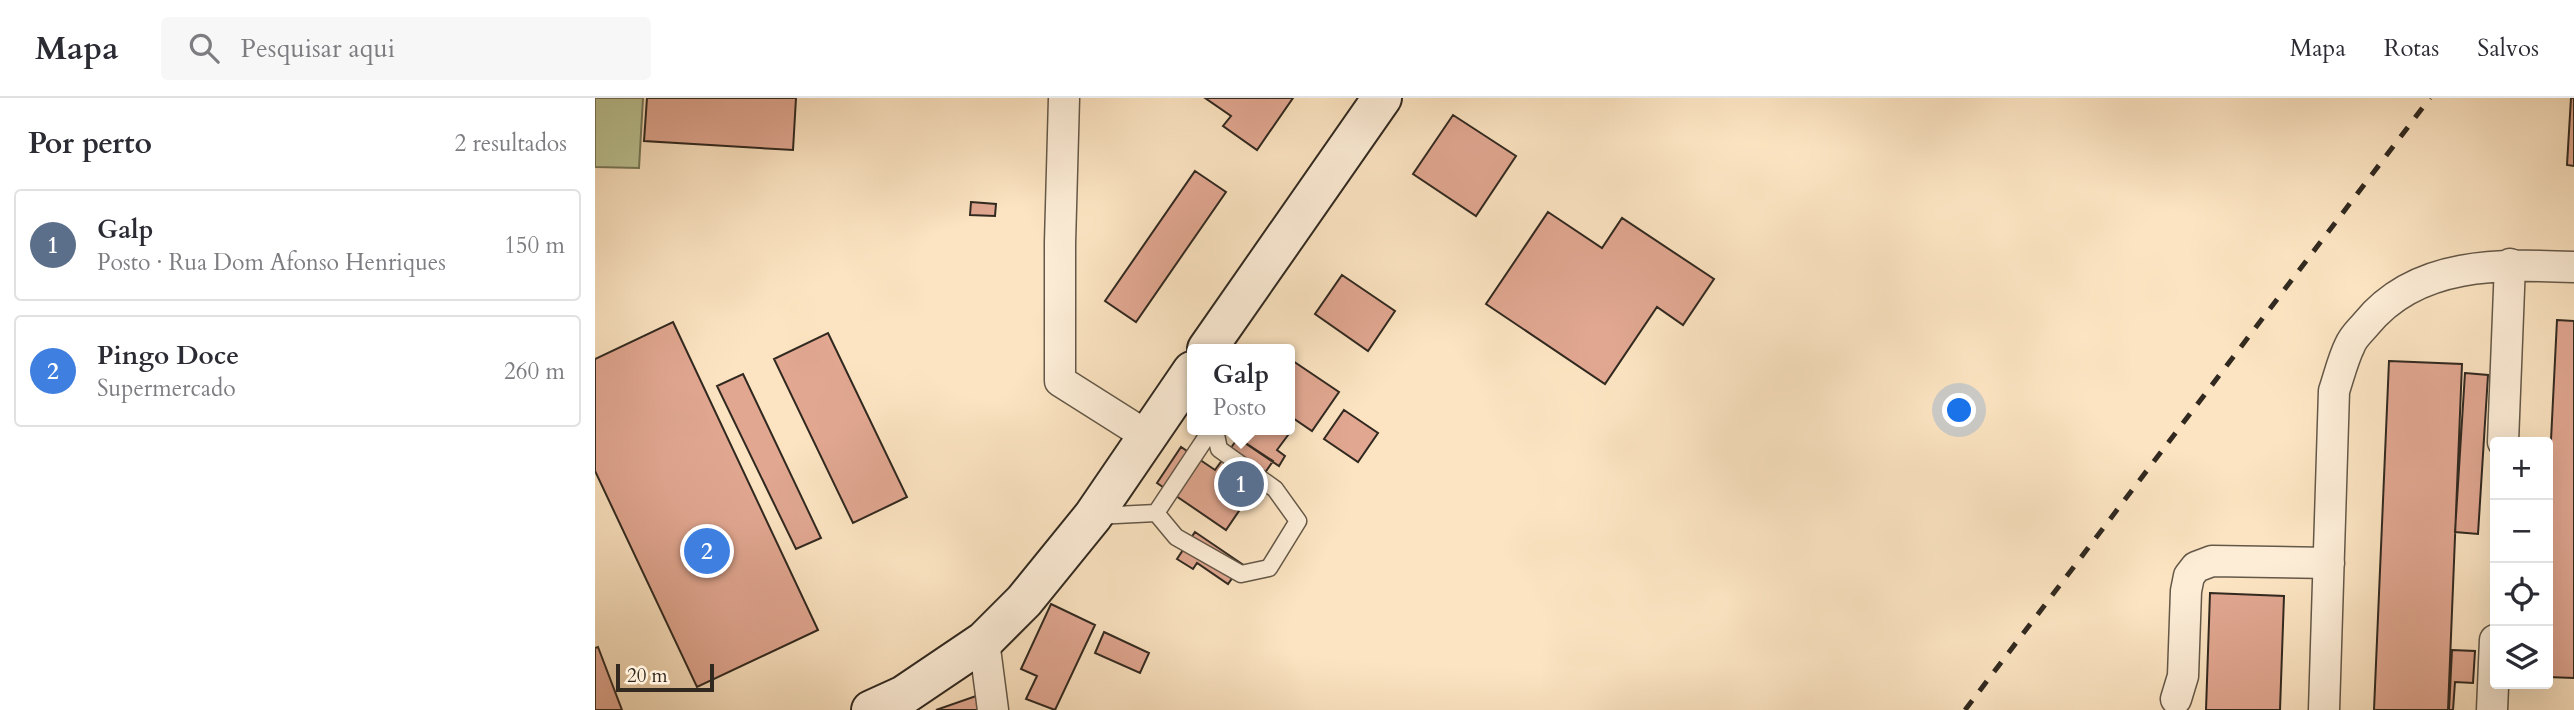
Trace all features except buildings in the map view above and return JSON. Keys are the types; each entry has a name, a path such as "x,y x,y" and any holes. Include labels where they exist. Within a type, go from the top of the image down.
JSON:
{"main road":[{"path":"1210,344 1382,98"},
{"path":"871,710 904,695 984,641 1024,601 1093,516 1187,379"}],"street":[{"path":"1065,98 1059,243 1061,381 1147,436"},
{"path":"2325,710 2335,391 2350,343 2381,306 2425,282 2463,269 2510,264 2574,267"},
{"path":"2503,437 2510,264"},
{"path":"2176,699 2183,677 2186,591 2189,576 2196,567 2212,561 2329,563"},
{"path":"984,641 993,710"},
{"path":"2492,710 2493,689"}],"lane":[{"path":"1156,513 1210,435"},
{"path":"1156,513 1176,537 1241,574 1269,568 1298,522 1275,489 1219,449 1215,435"},
{"path":"1093,516 1156,513"}],"green space":[{"path":"595,98 643,98 639,168 595,167"}],"railway":[{"path":"1965,710 2430,98"}],"place":[{"name":"Galp","path":"1241,484"},
{"name":"Pingo Doce","path":"707,551"}]}
